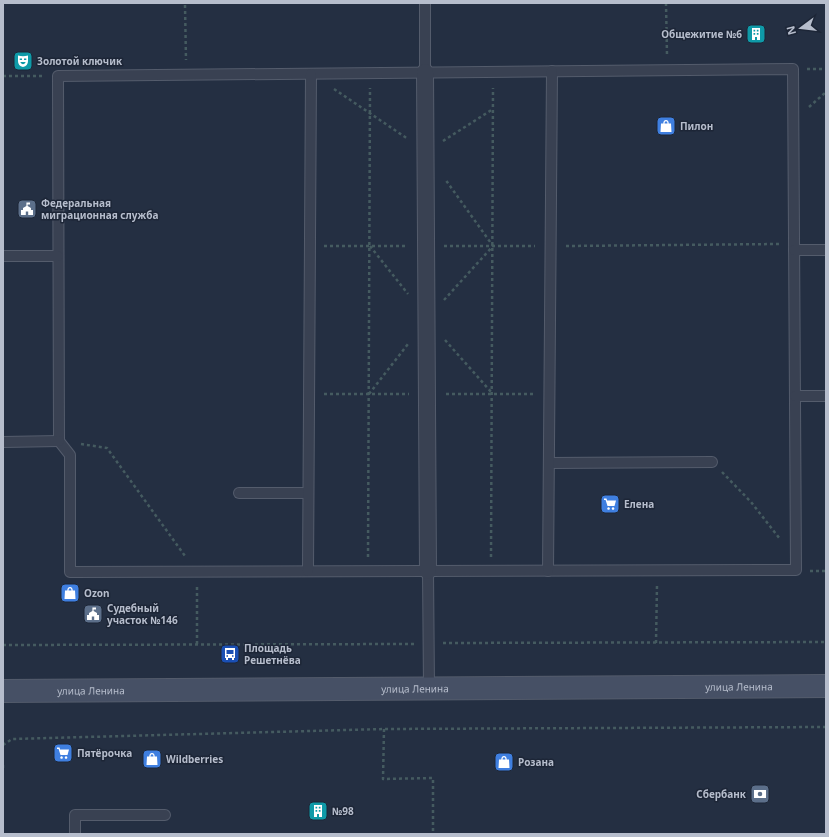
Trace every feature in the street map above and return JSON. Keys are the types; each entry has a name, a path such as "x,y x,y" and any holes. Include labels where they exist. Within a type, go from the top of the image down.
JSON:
{"main road":[{"name":"улица Ленина","path":"3,690 826,686"}],"street":[{"path":"425,72 428,571"}],"lane":[{"path":"425,3 425,72"},
{"path":"793,69 796,570 70,572 70,454 59,441 58,76 425,72 793,69"},
{"path":"548,571 552,71"},
{"path":"308,571 311,74"},
{"path":"794,247 826,250"},
{"path":"3,256 58,256"},
{"path":"795,396 826,396"},
{"path":"3,442 59,441"},
{"path":"549,463 712,462"},
{"path":"239,493 308,493"},
{"path":"428,571 429,688"},
{"path":"75,834 75,816 165,815"}],"path":[{"path":"666,3 667,70"},
{"path":"185,5 186,75"},
{"path":"491,571 493,72"},
{"path":"368,571 370,73"},
{"path":"311,74 426,152 493,246"},
{"path":"3,76 58,76"},
{"path":"426,152 493,109"},
{"path":"550,246 794,247"},
{"path":"59,441 107,448 197,572 197,644"},
{"path":"712,462 751,502 796,560"},
{"path":"656,643 657,571"},
{"path":"3,745 12,739 384,729 826,727"},
{"path":"384,729 383,779 433,778 433,834"}],"place":[{"name":"Общежитие №6","path":"756,34"},
{"name":"Золотой ключик","path":"23,61"},
{"name":"Пилон","path":"666,126"},
{"name":"Федеральная миграционная служба","path":"27,209"},
{"name":"Елена","path":"610,504"},
{"name":"Ozon","path":"70,593"},
{"name":"Судебный участок №146","path":"93,614"},
{"name":"Площадь Решетнёва","path":"230,654"},
{"name":"Пятёрочка","path":"63,753"},
{"name":"Wildberries","path":"152,759"},
{"name":"Розана","path":"504,762"},
{"name":"Сбербанк","path":"760,794"},
{"name":"№98","path":"318,811"}]}
